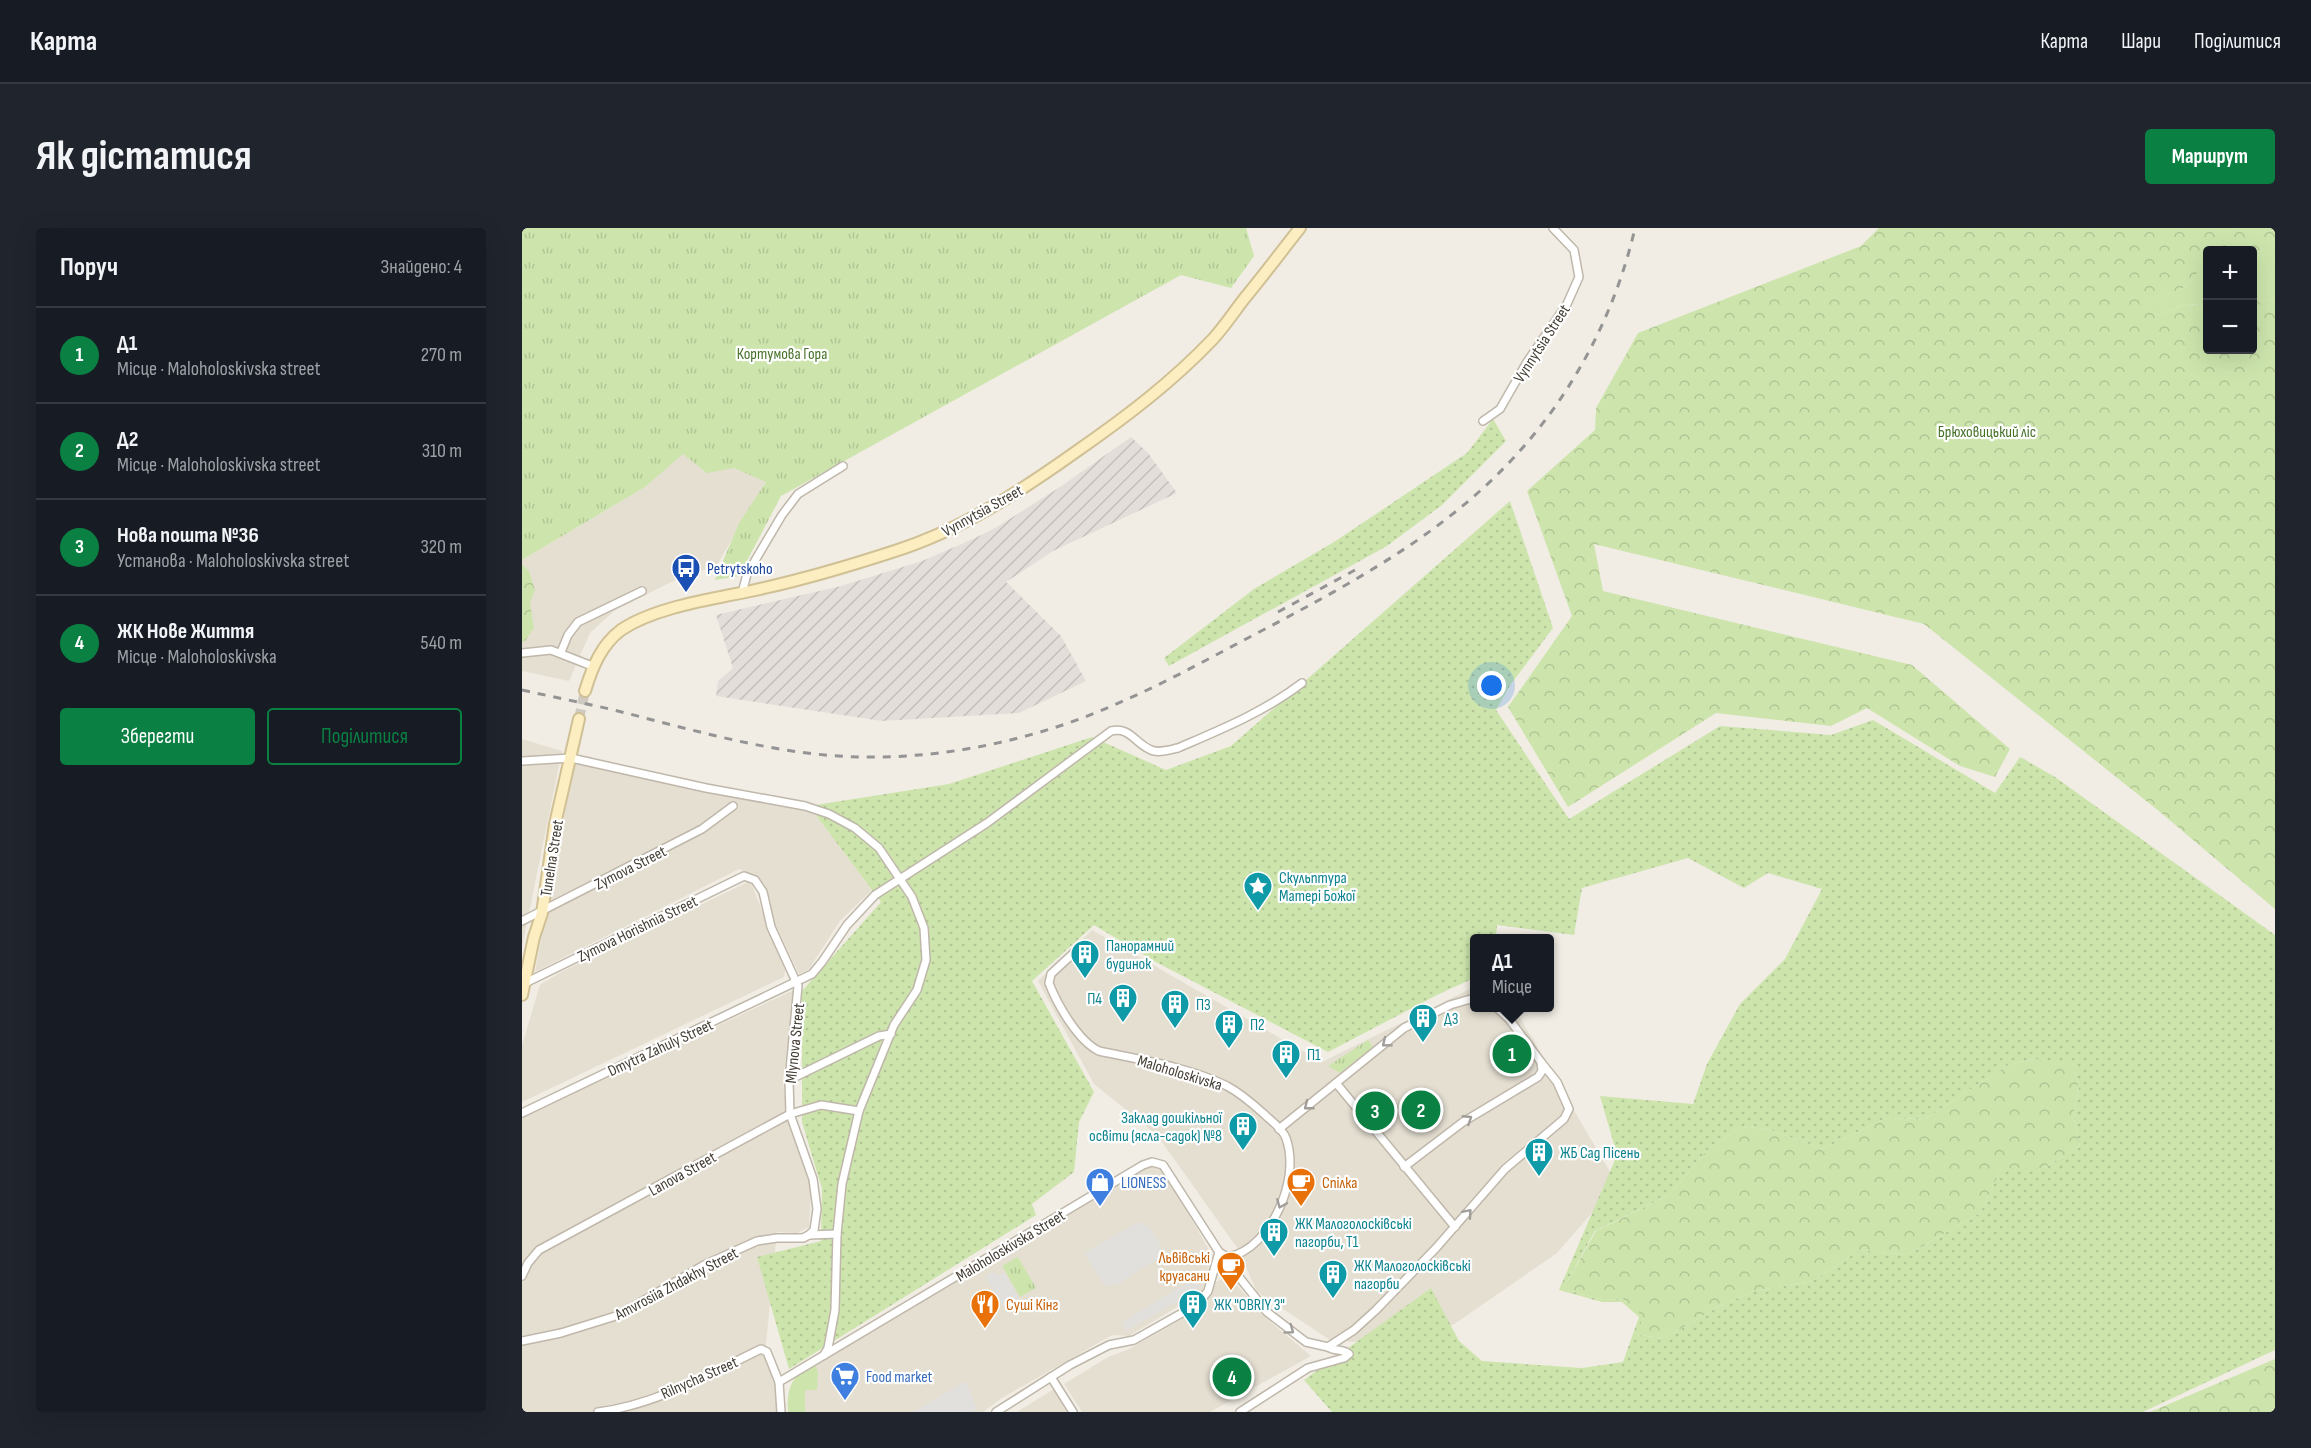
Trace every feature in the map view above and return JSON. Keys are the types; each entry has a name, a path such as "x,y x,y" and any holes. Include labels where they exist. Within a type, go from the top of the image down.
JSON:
{"main road":[{"name":"Vynnytsia Street","path":"592,666 610,640 637,621 675,608 827,572 899,550 992,508 1125,418 1168,383 1215,337 1300,228"},
{"path":"585,691 592,666"},
{"name":"Tunelna Street","path":"522,995 542,913 555,824 579,719"}],"street":[{"name":"Vynnytsia Street","path":"1483,421 1500,409 1527,362 1567,304 1579,277 1574,250 1553,228"},
{"path":"742,593 747,574 782,515 798,494 843,466"},
{"path":"561,652 568,635 578,622 642,591"},
{"path":"522,653 551,650 592,666"},
{"path":"797,982 816,969 847,925 867,903 987,823 1111,731 1119,729 1128,732 1150,751 1178,748 1256,714 1302,683"},
{"path":"522,761 571,758 706,788 806,806 830,814 855,828 879,848 912,897 921,917 926,944 926,960 917,990 891,1034 859,1110 842,1184 837,1234 835,1310 828,1348 824,1355"},
{"name":"Zymova Street","path":"522,921 542,913 702,829 733,806"},
{"name":"Zymova Horishnia Street","path":"523,984 744,876 752,878"},
{"name":"Mlynova Street","path":"752,878 763,892 771,927 797,982 798,998 789,1080 790,1114 813,1179 817,1209 814,1230 809,1235"},
{"name":"Maloholoskivska","path":"1079,948 1051,974 1049,983 1080,1037 1089,1046 1099,1051 1196,1074 1229,1087 1258,1108 1286,1137 1290,1163 1289,1183 1273,1223 1243,1252 1227,1257 1219,1252"},
{"name":"Dmytra Zahuly Street","path":"522,1113 797,982"},
{"path":"1279,1129 1404,1028 1450,1005 1470,999"},
{"path":"1328,1347 1354,1330 1376,1310 1455,1227 1505,1169 1564,1119 1569,1109 1564,1094 1509,1019 1501,1012"},
{"path":"789,1080 879,1036 891,1034"},
{"path":"1404,1167 1463,1122 1538,1077 1542,1071 1541,1062"},
{"path":"1336,1083 1455,1227"},
{"name":"Lanova Street","path":"522,1276 528,1263 539,1250 790,1114 821,1105 859,1110"},
{"name":"Maloholoskivska Street","path":"779,1382 1143,1165 1152,1162 1163,1165 1167,1169 1219,1252"},
{"name":"Amvrosiia Zhdakhy Street","path":"522,1341 561,1333 619,1315 704,1265 757,1241 837,1234"},
{"path":"1219,1252 1267,1312 1306,1342 1331,1349 1343,1349 1349,1354 1344,1358 1308,1368 1240,1412"},
{"path":"996,1412 1051,1377 1109,1345 1140,1338 1198,1304 1208,1292 1219,1252"},
{"name":"Rilnycha Street","path":"598,1412 640,1403 763,1349 767,1352 779,1382"},
{"path":"1051,1377 1073,1412"},
{"path":"779,1382 781,1412"}],"shaded area":[{"path":"1131,437 1148,453 1177,493 1053,551 1006,582 1061,636 1086,681 1019,713 882,721 716,696 718,681 733,668 716,615 841,586 922,561 997,527 1060,487"},
{"path":"683,453 734,468 766,481 717,565 671,582 614,611 590,633 569,681 522,671 522,560 645,487"},
{"path":"522,739 562,751 522,947"},
{"path":"574,764 809,806 872,890 840,921 809,969 799,974 774,921 765,885 754,874 739,869 535,972"},
{"path":"748,882 752,885 785,970 784,977 522,1102 522,1045 540,985 561,972"},
{"path":"1092,930 1322,1062 1470,989 1470,1012 1516,1012 1617,1184 1557,1253 1421,1347 1330,1340 1257,1292 1238,1249 1157,1135 1094,1084 1038,981"},
{"path":"794,990 783,1081 786,1111 811,1189 809,1227 797,1233 777,1232 765,1354 778,1388 778,1412 522,1412 522,1117"},
{"path":"1151,1166 1161,1168 1167,1176 1212,1255 1202,1292 1129,1336 1112,1335 1002,1398 983,1412 790,1412 794,1378"},
{"path":"1138,1222 1149,1227 1159,1242 1161,1252 1159,1258 1118,1284 1109,1286 1103,1283 1084,1253"},
{"path":"992,1272 998,1275 1005,1273 1019,1298 1003,1307 985,1276"},
{"path":"1228,1275 1267,1319 1311,1356 1210,1412 1082,1412 1064,1384 1108,1357 1129,1349 1201,1308 1216,1282"},
{"path":"1195,1278 1201,1288 1126,1331 1122,1322"},
{"path":"966,1381 977,1409 972,1412 913,1412"},
{"path":"1057,1387 1073,1412 1017,1412"}],"green space":[{"name":"Кортумова Гора","path":"522,228 1246,228 1254,256 1231,288 1181,275 781,496 739,576 715,580 739,523 766,482 734,468 707,473 683,454 645,487 522,560"},
{"name":"Брюховицький ліс","path":"1879,228 2275,228 2275,250 2257,250 2257,246 2203,246 2203,265 2188,286 2145,304 2157,315 2184,305 2203,304 2203,354 2257,354 2257,301 2275,299 2275,909 2160,812 1924,624 1594,544 1603,591 1912,665 2010,749 1995,777 1960,766 1867,708 1831,726 1716,713 1568,807 1508,707 1572,616 1527,491 1595,430 1596,408 1638,333 1861,246"},
{"path":"2257,249 2275,250 2275,299 2257,301"},
{"path":"2202,265 2203,304 2184,305 2157,315 2144,304 2188,286"},
{"path":"1493,419 1506,441 1442,505 1387,546 1169,666 1164,658 1254,589 1334,542 1467,453"},
{"path":"1510,501 1553,628 1511,684 1496,710 1569,819 1720,726 1831,735 1873,720 1995,793 2020,757 2055,777 2275,935 2275,1350 2143,1412 1332,1412 1304,1380 1431,1288 1459,1341 1482,1361 1582,1368 1623,1362 1639,1317 1622,1302 1602,1302 1559,1290 1617,1155 1600,1096 1693,1104 1707,1064 1740,1004 1785,959 1822,889 1768,873 1744,888 1688,858 1582,888 1574,935 1497,925 1496,934 1470,934 1470,980 1328,1052 1156,962 1094,925 1032,981 1094,1092 1079,1122 1074,1172 1032,1204 1036,1215 789,1369 757,1257 821,1241 822,1189 802,1122 802,991 881,902 809,806 949,784 1092,737 1166,770 1231,746","holes":["2034,1059 2073,1063 2079,1089 2073,1115 2080,1146 2044,1168 2002,1168 1980,1213 1907,1255 1860,1250 1813,1281 1754,1291 1720,1306 1665,1338 1637,1335 1643,1316 1623,1299 1604,1300 1563,1289 1595,1231 1669,1195 1706,1151 1742,1126 1771,1130 1823,1149 1886,1118 1925,1119 2008,1065"]},
{"path":"522,564 529,571 535,590 530,603 534,628 522,642"},
{"path":"1368,1040 1373,1047 1340,1073 1328,1066"},
{"path":"2034,1059 2073,1062 2079,1089 2073,1115 2080,1146 2044,1168 2002,1168 1980,1213 1907,1255 1860,1250 1813,1281 1754,1291 1720,1306 1665,1338 1637,1335 1642,1316 1623,1299 1604,1300 1563,1289 1596,1231 1669,1195 1706,1151 1742,1126 1771,1130 1823,1149 1886,1118 1925,1119 2008,1065"},
{"path":"1018,1257 1036,1288 1020,1297 1002,1266"},
{"path":"2275,1359 2275,1412 2150,1412"},
{"path":"815,1364 818,1372 817,1390 805,1390 805,1412 788,1412 788,1397 792,1383 798,1375"}],"tunnel":[{"path":"579,719 585,691"}],"railway":[{"path":"522,690 779,749 812,754 879,757 939,753 999,743 1058,726 1114,705 1152,688 1367,573 1431,530 1491,481 1539,429 1558,403 1591,348 1617,289 1635,228"},
{"path":"1278,612 1355,570"}],"place":[{"name":"Petrytskoho","path":"686,594"},
{"name":"Скульптура Матері Божої","path":"1258,912"},
{"name":"Панорамний будинок","path":"1085,980"},
{"name":"П4","path":"1123,1024"},
{"name":"П3","path":"1175,1030"},
{"name":"Д3","path":"1423,1044"},
{"name":"П2","path":"1229,1050"},
{"name":"Д1","path":"1512,1054"},
{"name":"П1","path":"1286,1080"},
{"name":"Д2","path":"1421,1110"},
{"name":"Нова пошта №36","path":"1375,1111"},
{"name":"Заклад дошкільної освіти (ясла-садок) №8","path":"1243,1152"},
{"name":"ЖБ Сад Пісень","path":"1539,1178"},
{"name":"LIONESS","path":"1100,1208"},
{"name":"Спілка","path":"1301,1208"},
{"name":"ЖК Малоголосківські пагорби, Т1","path":"1274,1258"},
{"name":"Львівські круасани","path":"1231,1292"},
{"name":"ЖК Малоголосківські пагорби","path":"1333,1300"},
{"name":"Суші Кінг","path":"985,1330"},
{"name":"ЖК \"OBRIY 3\"","path":"1193,1330"},
{"name":"ЖК Нове Життя","path":"1232,1377"},
{"name":"Food market","path":"845,1402"}]}
